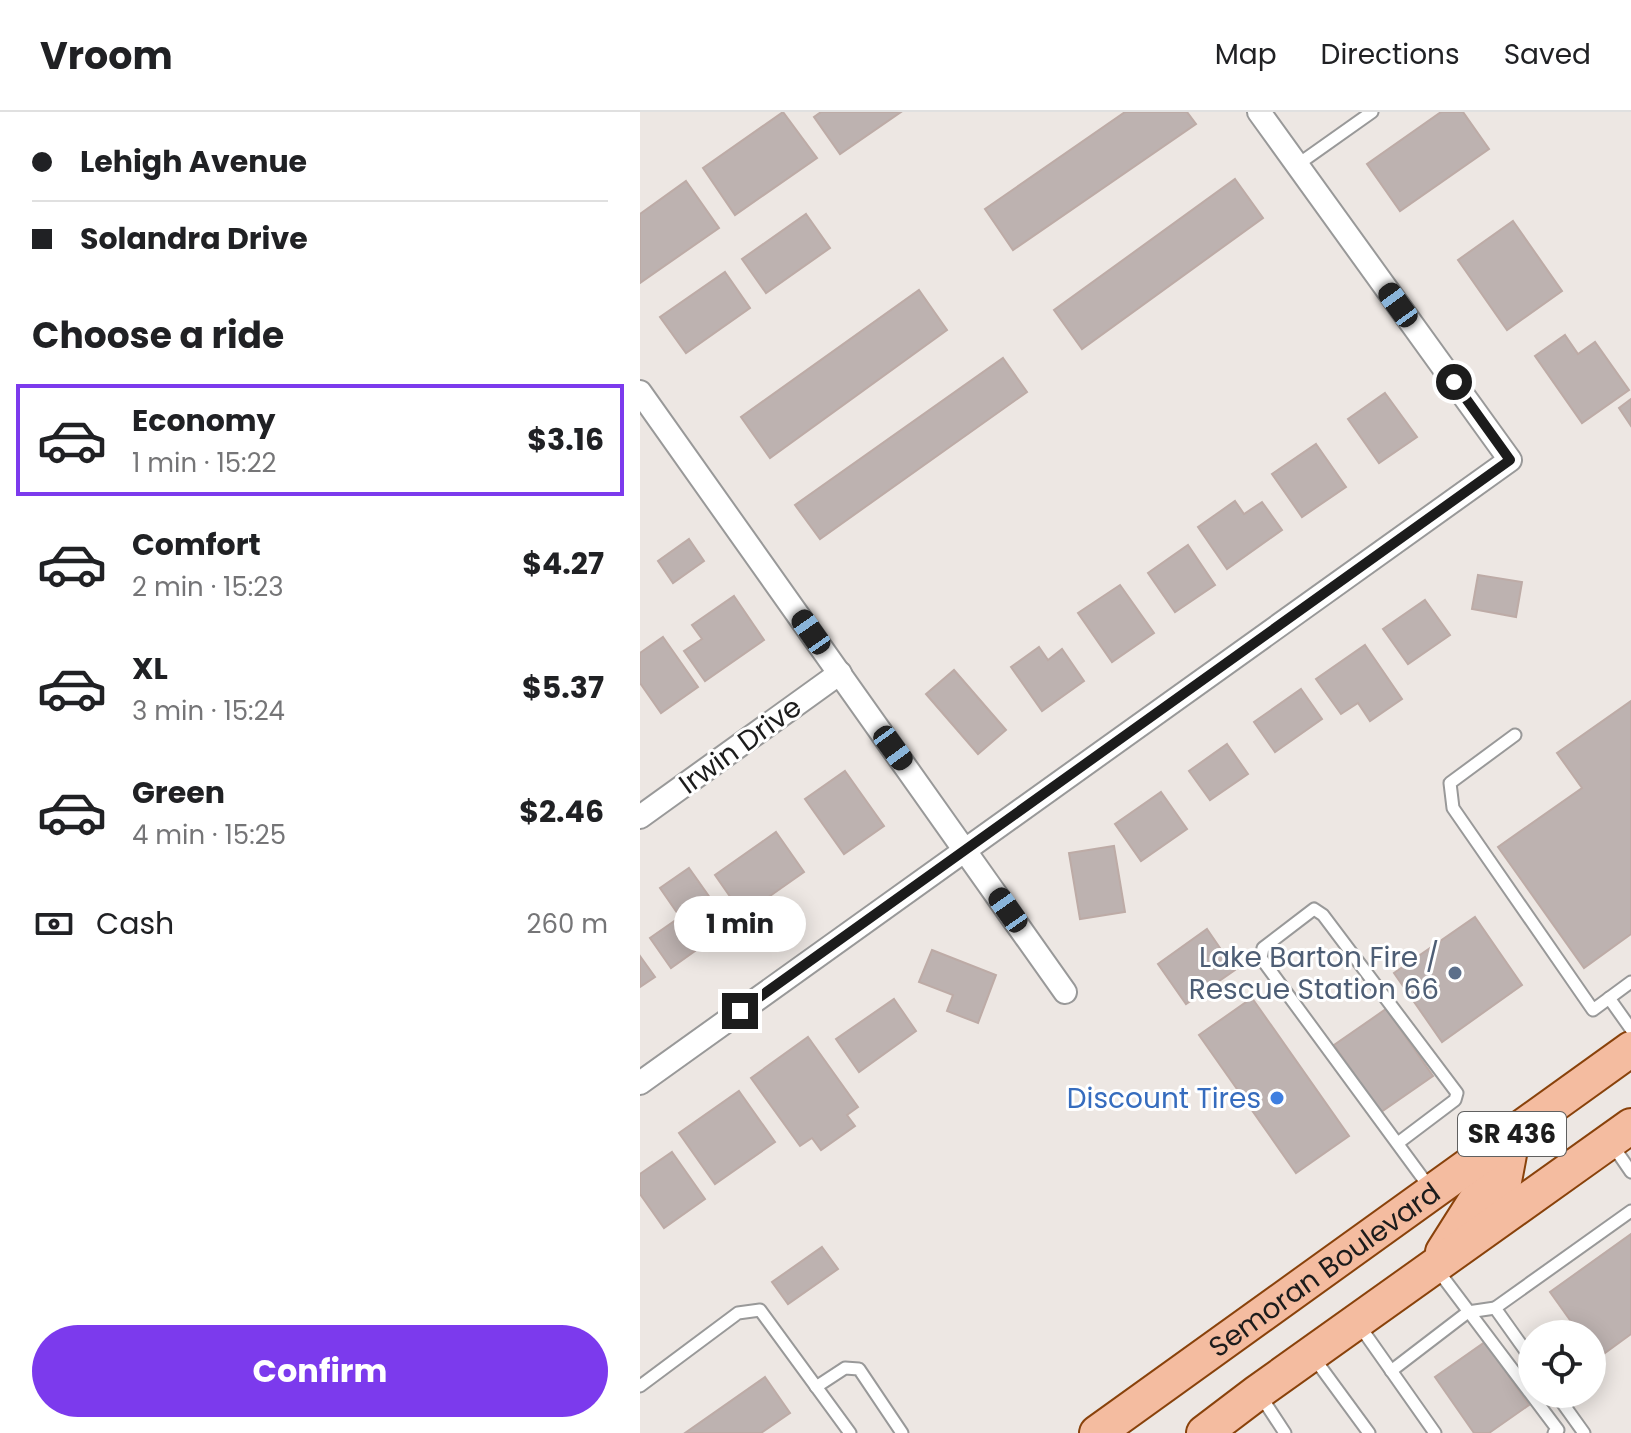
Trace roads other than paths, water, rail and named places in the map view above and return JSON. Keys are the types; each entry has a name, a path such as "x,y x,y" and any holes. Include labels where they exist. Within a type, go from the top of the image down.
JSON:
{"main road":[{"name":"Semoran Boulevard","path":"1097,1433 1631,1049"},
{"path":"1621,1134 1631,1102"},
{"path":"1435,1266 1474,1203 1504,1181 1513,1133"},
{"name":"Semoran Boulevard","path":"1204,1433 1621,1134"}],"street":[{"path":"640,1083 1510,460 1259,112"},
{"path":"640,392 1065,992"},
{"name":"Irwin Drive","path":"640,817 840,673"}],"lane":[{"path":"1297,165 1372,112"},
{"path":"1515,735 1450,783 1453,808 1593,1010 1631,982"},
{"path":"1398,1143 1455,1100 1457,1093 1323,915 1314,909 1263,948 1261,958 1433,1192"},
{"path":"1609,998 1631,1029"},
{"path":"1621,1134 1631,1172"},
{"path":"1391,1371 1468,1312 1495,1308 1631,1211"},
{"path":"1435,1266 1558,1430 1554,1433"},
{"path":"1495,1308 1518,1340"},
{"path":"640,1386 738,1313 760,1310 850,1433"},
{"path":"1357,1322 1435,1433"},
{"path":"1311,1354 1369,1433"},
{"path":"816,1387 845,1368 859,1369 902,1433"},
{"path":"1258,1392 1285,1433"},
{"path":"1566,1408 1584,1433"}],"place":[{"name":"Lake Barton Fire / Rescue Station 66","path":"1455,973"},
{"name":"Discount Tires","path":"1277,1098"}]}
